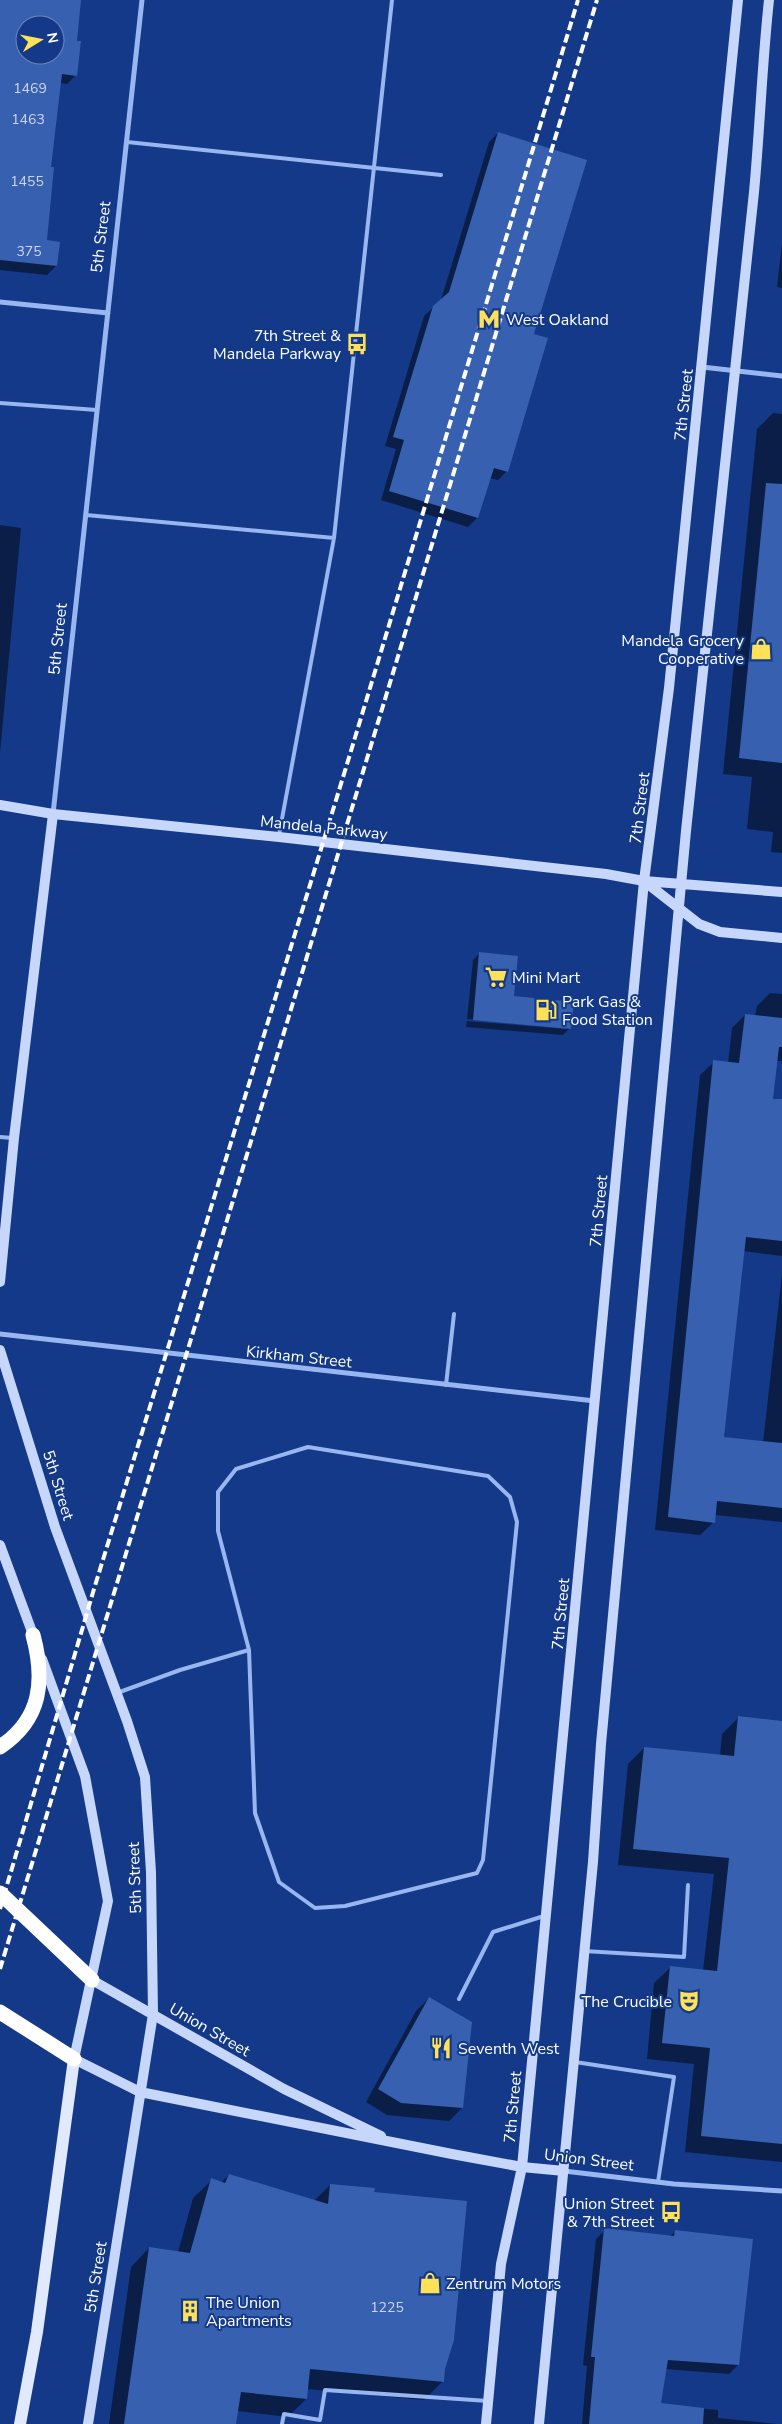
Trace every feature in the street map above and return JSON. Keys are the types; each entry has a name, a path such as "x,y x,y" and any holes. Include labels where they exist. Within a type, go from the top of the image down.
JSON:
{"highway":[{"path":"0,1746 23,1727 30,1717 39,1693 40,1665 33,1635"},
{"path":"0,1893 92,1980"},
{"path":"0,2012 74,2059"}],"main road":[{"name":"7th Street","path":"486,2424 502,2264 522,2167 644,881 669,688 738,0"},
{"path":"539,2424 564,2171 601,1744 682,883 759,135 761,76 769,0"},
{"name":"Mandela Parkway","path":"0,805 53,814 279,837 606,874 644,881 782,892"},
{"name":"5th Street","path":"0,1282 14,1138 53,814"},
{"name":"Mandela Parkway","path":"644,881 699,924 720,932 782,938"},
{"name":"5th Street","path":"0,1350 55,1527 146,1777 151,1872 153,2014 88,2424"},
{"name":"5th Street","path":"0,1545 85,1776 108,1901 74,2059 37,2332 20,2424"},
{"name":"Union Street","path":"92,1980 284,2089 395,2143"},
{"name":"Union Street","path":"74,2059 140,2092 522,2167 564,2171"}],"street":[{"name":"5th Street","path":"53,814 142,0"},
{"path":"0,302 108,313"},
{"path":"702,367 782,376"},
{"name":"Kirkham Street","path":"0,1334 595,1401"},
{"name":"Union Street","path":"564,2171 658,2182 782,2191"}],"lane":[{"path":"279,837 334,538 392,0"},
{"path":"127,142 441,175"},
{"path":"0,403 97,410"},
{"path":"86,515 334,538"},
{"path":"0,1137 14,1138"},
{"path":"446,1385 454,1314"},
{"path":"308,1448 488,1476 494,1481 510,1497 517,1522 483,1860 477,1873 345,1906 316,1908 279,1882 255,1813 249,1650 218,1531 218,1492 236,1469 308,1448"},
{"path":"117,1693 180,1670 249,1650"},
{"path":"584,1952 684,1957 688,1885"},
{"path":"459,1998 494,1932 546,1916"},
{"path":"573,2062 674,2077 658,2182"},
{"path":"282,2424 284,2414 320,2420 325,2390 488,2401"}],"building":[{"path":"0,0 81,0 77,41 81,41 77,76 62,74 51,167 54,167 47,240 60,242 57,266 0,260"},
{"path":"498,132 587,160 534,334 548,338 508,472 494,468 478,518 389,491 404,440 393,437 433,306 449,292"},
{"path":"766,483 782,484 782,763 739,758"},
{"name":"Mini Mart","path":"479,952 518,956 514,996 574,1002 571,1029 473,1020"},
{"path":"745,1014 782,1018 782,1047 779,1047 773,1099 782,1099 782,1241 746,1237 724,1437 782,1443 782,1508 717,1501 715,1523 668,1517 713,1060 739,1063"},
{"path":"738,1716 782,1721 782,2144 701,2136 710,2048 662,2043 670,1966 717,1971 729,1858 633,1849 644,1747 734,1756"},
{"path":"429,1997 472,2022 463,2108 401,2103 378,2089"},
{"path":"229,2174 328,2204 330,2184 375,2188 374,2192 467,2201 454,2340 445,2369 444,2382 310,2369 307,2399 241,2392 236,2424 124,2424 149,2247 190,2253 211,2178 225,2183"},
{"path":"604,2228 674,2236 675,2230 753,2239 739,2365 668,2360 661,2403 704,2408 703,2424 589,2424 595,2357 591,2357"}],"railway":[{"path":"0,1909 94,1589 344,774 578,0"},
{"path":"0,1969 597,0"}],"place":[{"name":"West Oakland","path":"489,319"},
{"name":"7th Street & Mandela Parkway","path":"357,344"},
{"name":"Mandela Grocery Cooperative","path":"761,649"},
{"name":"Mini Mart","path":"496,977"},
{"name":"Park Gas & Food Station","path":"546,1010"},
{"name":"The Crucible","path":"689,2001"},
{"name":"Seventh West","path":"441,2048"},
{"name":"Union Street & 7th Street","path":"671,2212"},
{"name":"Zentrum Motors","path":"430,2283"},
{"name":"The Union Apartments","path":"190,2311"}]}
